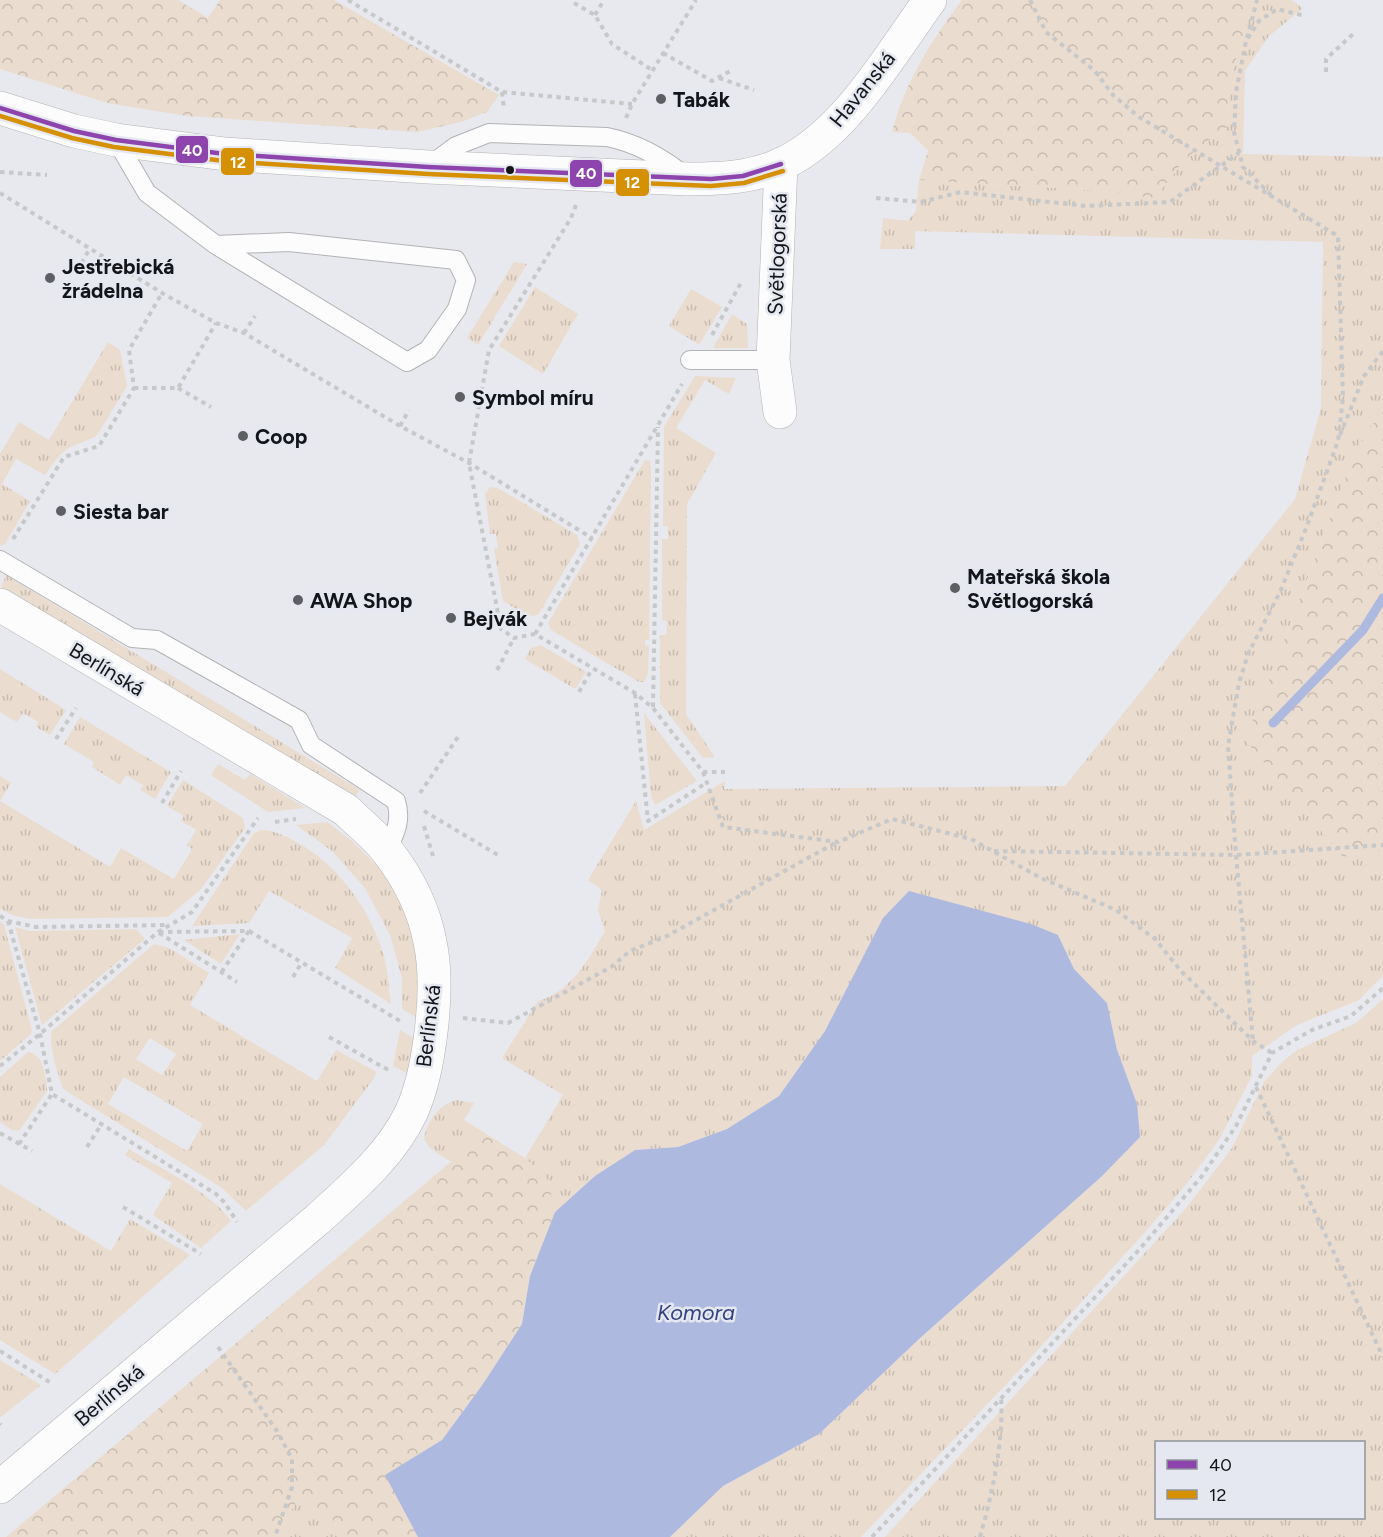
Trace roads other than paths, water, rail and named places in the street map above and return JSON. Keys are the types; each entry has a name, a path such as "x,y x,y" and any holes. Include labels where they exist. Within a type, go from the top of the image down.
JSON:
{"street":[{"name":"Havanská","path":"781,164 824,135 866,90 930,0"},
{"name":"Světlogorská","path":"0,108 74,131 116,140 225,154 428,167 711,179 743,176 781,164 773,360 780,412"},
{"name":"Berlínská","path":"0,605 346,810 387,851 410,887 430,943 434,974 429,1050 411,1113 390,1145 360,1181 0,1487"}],"lane":[{"path":"116,140 147,193 216,245 407,362 428,350 457,309 466,280 456,260 289,242 216,245"},
{"path":"690,360 773,360"},
{"path":"0,560 132,638 157,640 299,720 311,745 396,801 400,813 399,825 387,851"}],"water":[{"name":"Komora","path":"909,891 1031,924 1058,935 1074,969 1107,1003 1117,1050 1137,1104 1140,1137 1101,1177 919,1339 819,1434 723,1486 670,1537 418,1537 385,1475 442,1440 483,1384 522,1324 530,1276 555,1212 595,1176 635,1150 678,1147 727,1129 779,1096 825,1031 883,918"}],"waterway":[{"path":"1273,723 1363,630 1383,598"}],"place":[{"name":"Tabák","path":"661,99"},
{"name":"Jestřebická žrádelna","path":"50,278"},
{"name":"Symbol míru","path":"460,397"},
{"name":"Coop","path":"243,436"},
{"name":"Siesta bar","path":"61,511"},
{"name":"Mateřská škola Světlogorská","path":"955,588"},
{"name":"AWA Shop","path":"298,600"},
{"name":"Bejvák","path":"451,618"}]}
